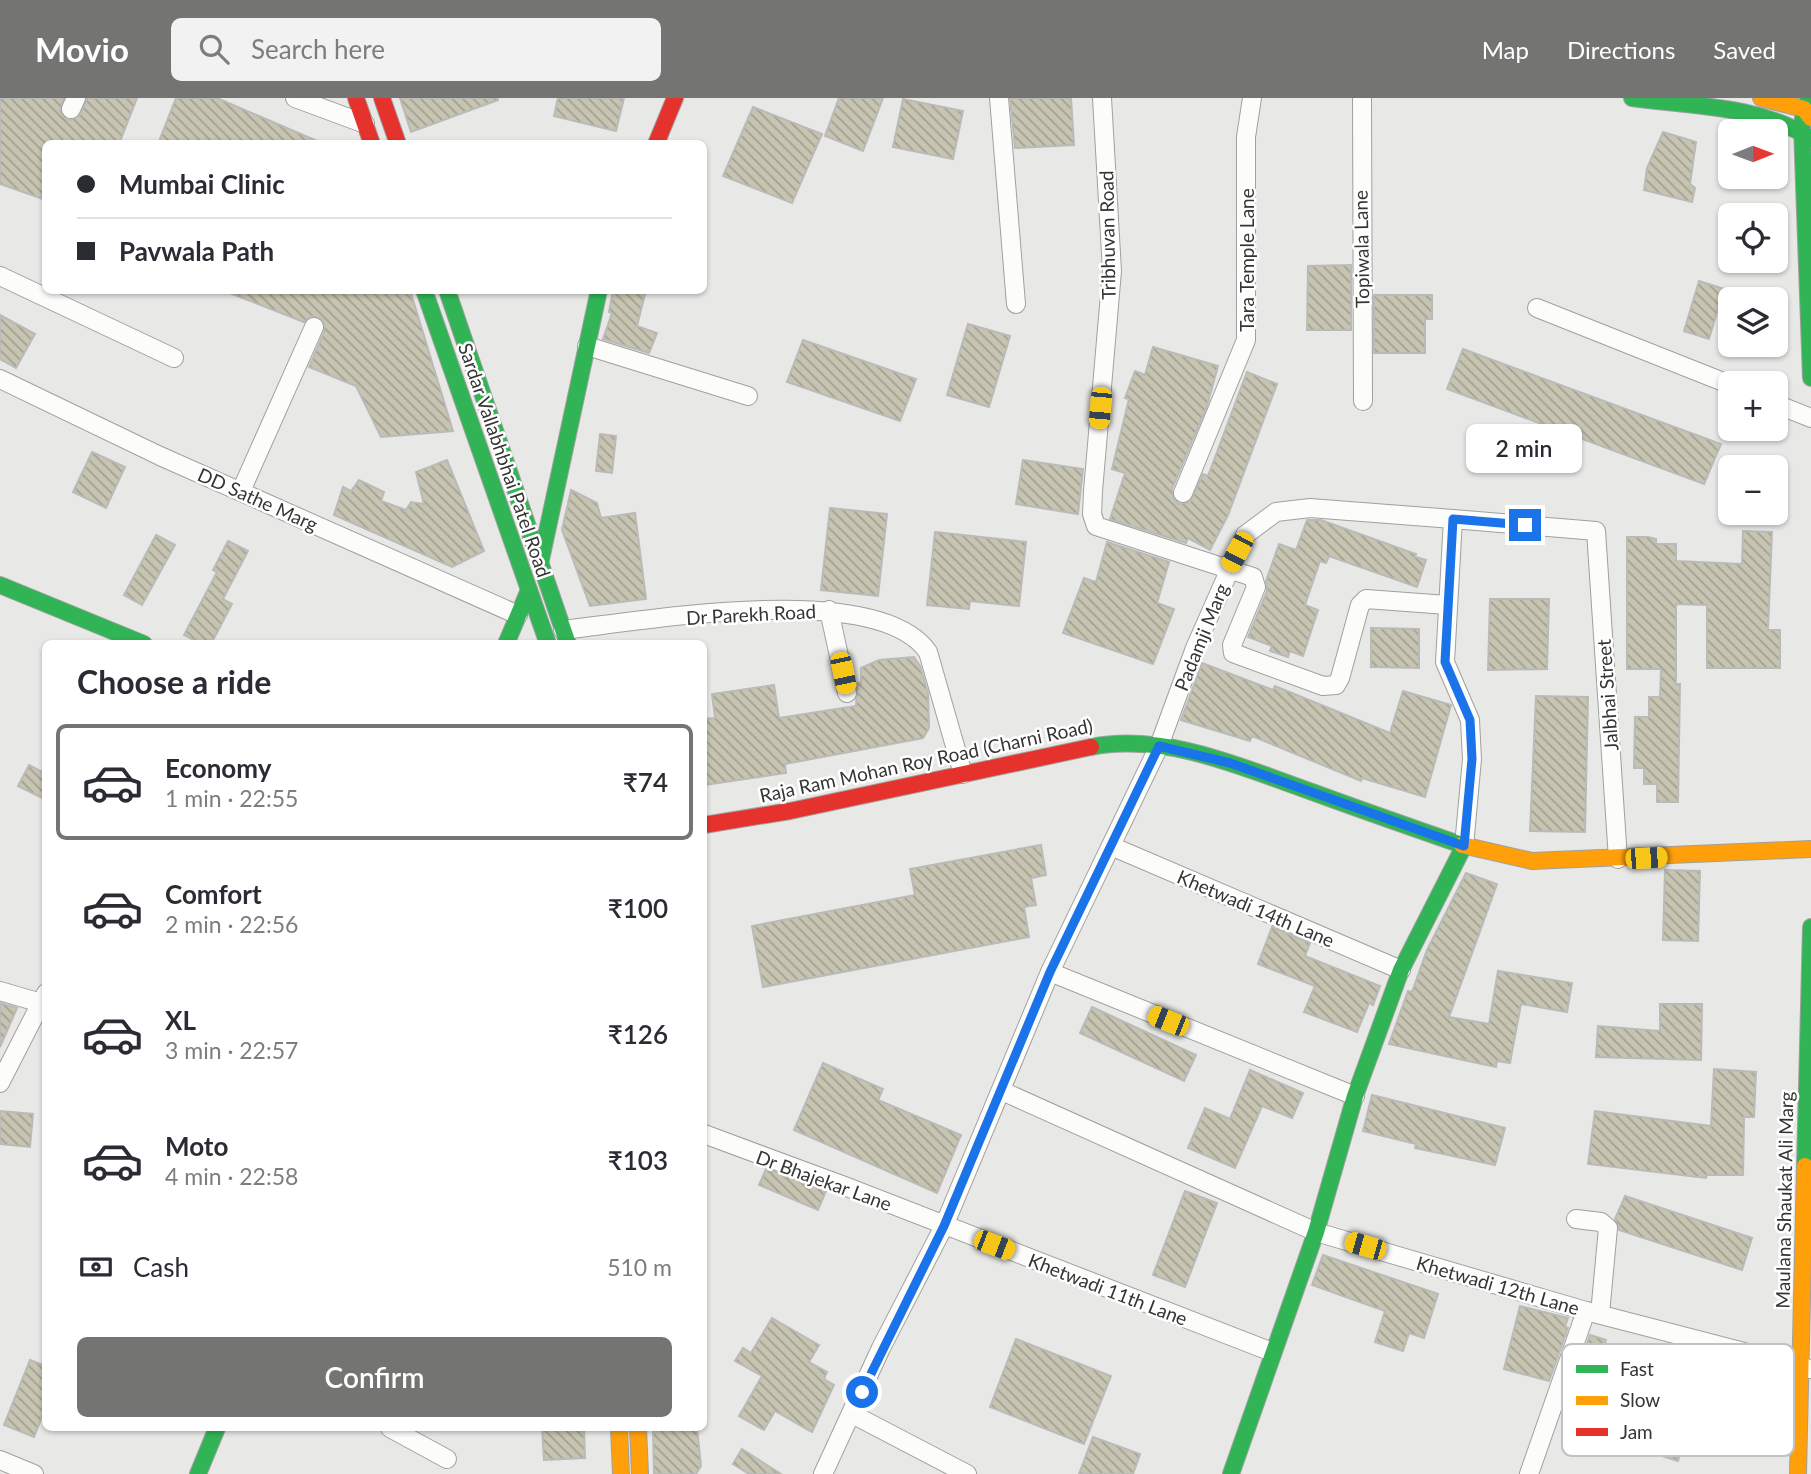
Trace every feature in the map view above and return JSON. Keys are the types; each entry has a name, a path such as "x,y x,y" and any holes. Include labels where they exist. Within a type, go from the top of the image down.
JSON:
{"main road":[{"path":"356,98 371,140"},
{"path":"382,98 397,140"},
{"path":"658,140 675,98"},
{"path":"1632,98 1733,113 1802,113"},
{"path":"1761,98 1802,113"},
{"path":"1802,113 1811,378"},
{"name":"Sardar Vallabhbhai Patel Road","path":"425,294 547,640"},
{"name":"Sardar Vallabhbhai Patel Road","path":"448,294 566,637"},
{"path":"540,565 598,294"},
{"path":"0,585 134,640"},
{"path":"508,640 529,590"},
{"name":"Raja Ram Mohan Roy Road (Charni Road)","path":"707,825 790,811 1107,744 1159,746 1230,763 1464,846 1532,861 1811,849"},
{"path":"1231,1474 1316,1232 1355,1097 1401,970 1464,846"},
{"name":"Maulana Shaukat Ali Marg","path":"1798,1474 1806,1368 1811,927"},
{"path":"198,1474 217,1431"},
{"path":"619,1431 621,1474"},
{"path":"638,1431 640,1474"}],"street":[{"path":"295,98 365,124"},
{"path":"999,98 1016,304"},
{"name":"Tribhuvan Road","path":"1102,98 1112,271 1092,514 1096,526 1105,532 1254,578 1255,582 1232,645 1233,653 1329,688 1336,685 1340,678 1360,605 1366,599 1447,606"},
{"name":"Tara Temple Lane","path":"1183,494 1246,340 1246,137 1252,98"},
{"name":"Topiwala Lane","path":"1362,98 1363,401"},
{"path":"0,276 174,358"},
{"path":"1537,308 1718,380"},
{"path":"241,491 314,327"},
{"path":"587,346 748,396"},
{"name":"DD Sathe Marg","path":"0,379 160,456 518,615"},
{"path":"1788,409 1811,418"},
{"name":"Padamji Marg","path":"823,1474 881,1348 944,1226 1050,972 1159,746 1228,568 1245,536 1276,512 1310,508 1596,531"},
{"path":"1453,519 1445,662 1470,720 1472,759 1464,846"},
{"name":"Jalbhai Street","path":"1596,531 1618,859"},
{"path":"829,610 847,693"},
{"name":"Dr Parekh Road","path":"566,637 727,611 829,610 891,626 919,639 928,653 963,774"},
{"name":"Khetwadi 14th Lane","path":"1111,846 1401,970"},
{"path":"1050,972 1355,1097"},
{"path":"0,991 42,998"},
{"path":"0,1083 3,1063 42,1000"},
{"name":"Khetwadi 12th Lane","path":"1002,1091 1316,1232 1593,1313 1713,1344"},
{"name":"Dr Bhajekar Lane","path":"707,1135 944,1226"},
{"path":"1576,1219 1601,1222 1608,1228 1593,1313 1581,1344"},
{"name":"Khetwadi 11th Lane","path":"944,1226 1272,1352"},
{"path":"1529,1474 1562,1391"},
{"path":"852,1414 967,1474"},
{"path":"396,1431 447,1459"},
{"path":"0,1460 34,1474"}],"building":[{"path":"0,98 64,98 60,111 66,119 71,120 81,114 87,98 137,98 121,140 42,140 42,199 0,184"},
{"path":"176,98 217,98 315,140 160,140"},
{"path":"400,98 498,98 498,100 411,132"},
{"path":"558,98 624,98 616,131 554,116"},
{"path":"839,98 883,98 863,151 825,136"},
{"path":"1010,98 1071,98 1074,145 1015,148"},
{"path":"903,99 963,111 953,159 893,147"},
{"path":"753,107 822,134 792,203 723,176"},
{"path":"1663,132 1696,142 1690,184 1695,188 1692,202 1644,190 1647,168"},
{"path":"1351,265 1351,330 1307,330 1308,266"},
{"path":"1699,281 1718,287 1718,309 1709,339 1684,331"},
{"path":"232,294 411,294 453,431 381,437 356,386 309,367 324,332 323,320 312,316 304,322"},
{"path":"612,294 645,294 637,326 657,333 649,353 603,339 612,313 609,312"},
{"path":"1374,295 1432,295 1432,319 1425,319 1425,353 1374,353"},
{"path":"0,315 35,334 16,368 0,359"},
{"path":"968,324 1010,336 989,407 947,395"},
{"path":"803,340 916,379 900,421 787,382"},
{"path":"1153,347 1218,366 1207,406 1172,489 1174,499 1179,504 1190,502 1203,474 1208,476 1247,372 1277,384 1228,515 1210,550 1188,538 1186,543 1110,519 1125,473 1112,469 1129,399 1125,398 1135,371 1145,375"},
{"path":"1463,349 1721,444 1704,484 1447,389"},
{"path":"600,434 616,436 612,473 596,471"},
{"path":"92,452 125,467 106,508 73,492"},
{"path":"447,460 484,551 452,567 334,515 343,487 351,491 359,480 384,492 381,501 406,510 411,502 424,504 416,472"},
{"path":"1023,460 1083,469 1078,514 1016,504"},
{"path":"571,490 597,503 601,518 635,513 646,599 590,606 562,530"},
{"path":"830,508 887,514 878,596 821,590"},
{"path":"1307,520 1321,520 1426,560 1417,587 1329,556 1326,563 1320,561 1305,605 1318,610 1303,656 1290,651 1288,657 1270,651 1272,646 1248,637 1267,591 1266,581 1279,544 1296,550"},
{"path":"1743,531 1772,532 1768,630 1780,630 1780,668 1707,668 1707,605 1676,604 1676,684 1680,684 1678,802 1657,802 1657,784 1644,784 1644,768 1634,768 1635,717 1649,717 1649,697 1660,697 1661,669 1627,669 1627,537 1648,537 1656,539 1656,544 1676,544 1676,561 1742,564"},
{"path":"935,532 1026,542 1019,606 970,601 969,609 927,605"},
{"path":"156,535 175,545 142,605 124,595"},
{"path":"228,541 248,551 223,599 232,604 213,640 194,640 184,635 217,572 213,570"},
{"path":"1107,542 1169,562 1157,603 1174,609 1153,664 1063,633 1084,578 1096,582"},
{"path":"1490,599 1549,599 1547,669 1488,670"},
{"path":"1371,628 1419,629 1419,668 1371,667"},
{"path":"914,657 920,666 928,693 929,728 923,738 785,764 786,773 707,785 707,719 715,718 712,694 774,685 779,718 856,706 861,668 879,660"},
{"path":"1202,663 1273,690 1275,686 1390,733 1403,691 1451,705 1425,797 1362,778 1361,781 1252,736 1250,741 1181,720"},
{"path":"1536,696 1588,697 1585,832 1530,831"},
{"path":"29,765 42,772 42,798 18,786"},
{"path":"1041,845 1046,875 1031,878 1036,905 1024,907 1029,937 763,987 752,926 915,895 910,869"},
{"path":"1665,870 1700,871 1698,941 1663,940"},
{"path":"1466,873 1497,884 1449,1017 1489,1024 1498,971 1572,983 1567,1012 1521,1004 1510,1063 1497,1061 1496,1067 1389,1044 1408,991 1412,992 1427,950"},
{"path":"1272,927 1310,943 1305,956 1380,986 1373,1005 1369,1003 1357,1032 1304,1012 1315,986 1258,964"},
{"path":"0,1003 17,1008 0,1047"},
{"path":"1660,1004 1702,1004 1701,1060 1596,1057 1598,1026 1660,1031"},
{"path":"1092,1007 1196,1055 1184,1081 1080,1033"},
{"path":"823,1063 883,1089 878,1100 961,1135 937,1193 794,1130"},
{"path":"1714,1069 1756,1072 1754,1117 1744,1117 1743,1175 1707,1175 1706,1178 1588,1164 1595,1111 1711,1126"},
{"path":"1250,1070 1303,1093 1292,1118 1262,1106 1235,1168 1188,1148 1205,1108 1230,1119"},
{"path":"1372,1095 1505,1128 1495,1165 1415,1148 1416,1144 1363,1131"},
{"path":"0,1111 33,1114 30,1147 0,1144"},
{"path":"766,1169 826,1191 818,1210 759,1185"},
{"path":"1185,1191 1217,1203 1185,1287 1153,1275"},
{"path":"1625,1196 1752,1238 1742,1270 1619,1230 1615,1219"},
{"path":"1323,1255 1438,1294 1424,1338 1409,1333 1403,1351 1375,1342 1385,1311 1312,1285"},
{"path":"1520,1306 1568,1318 1565,1327 1568,1328 1549,1381 1504,1369"},
{"path":"772,1318 819,1345 809,1362 827,1372 824,1379 834,1385 812,1432 775,1411 764,1430 739,1416 762,1376 735,1361 743,1348 751,1353"},
{"path":"1590,1335 1606,1340 1605,1344 1587,1344"},
{"path":"1016,1339 1111,1376 1084,1444 990,1407"},
{"path":"30,1360 42,1364 42,1417 34,1437 4,1425"},
{"path":"542,1431 584,1431 585,1458 544,1460"},
{"path":"653,1431 697,1431 701,1466 696,1474 654,1474"},
{"path":"1093,1437 1140,1454 1133,1474 1079,1474"},
{"path":"742,1449 781,1474 749,1474 733,1464"},
{"path":"1662,1456 1679,1456 1678,1461"}],"traffic: fast":[{"path":"1632,98 1748,113 1792,128 1811,139"},
{"path":"1809,98 1804,109 1802,129 1811,378"},
{"path":"425,294 547,640"},
{"path":"448,294 567,640"},
{"path":"540,564 598,294"},
{"path":"0,585 134,640"},
{"path":"508,640 529,590"},
{"path":"1091,747 1148,744 1205,755 1462,845"},
{"path":"1231,1474 1316,1232 1355,1096 1401,970 1464,846"},
{"path":"1805,1166 1811,927"},
{"path":"198,1474 216,1431"}],"traffic: slow":[{"path":"1761,98 1804,109 1811,118"},
{"path":"1462,845 1532,861 1811,849"},
{"path":"1798,1474 1805,1166"},
{"path":"619,1431 621,1474"},
{"path":"638,1431 640,1474"}],"traffic: jam":[{"path":"356,98 371,140"},
{"path":"382,98 397,140"},
{"path":"658,140 675,98"},
{"path":"707,825 790,811 1091,747"}],"route":[{"path":"862,1392 881,1348 944,1226 1050,972 1159,746 1230,763 1464,846 1472,759 1470,720 1445,662 1453,519 1525,525"}]}
